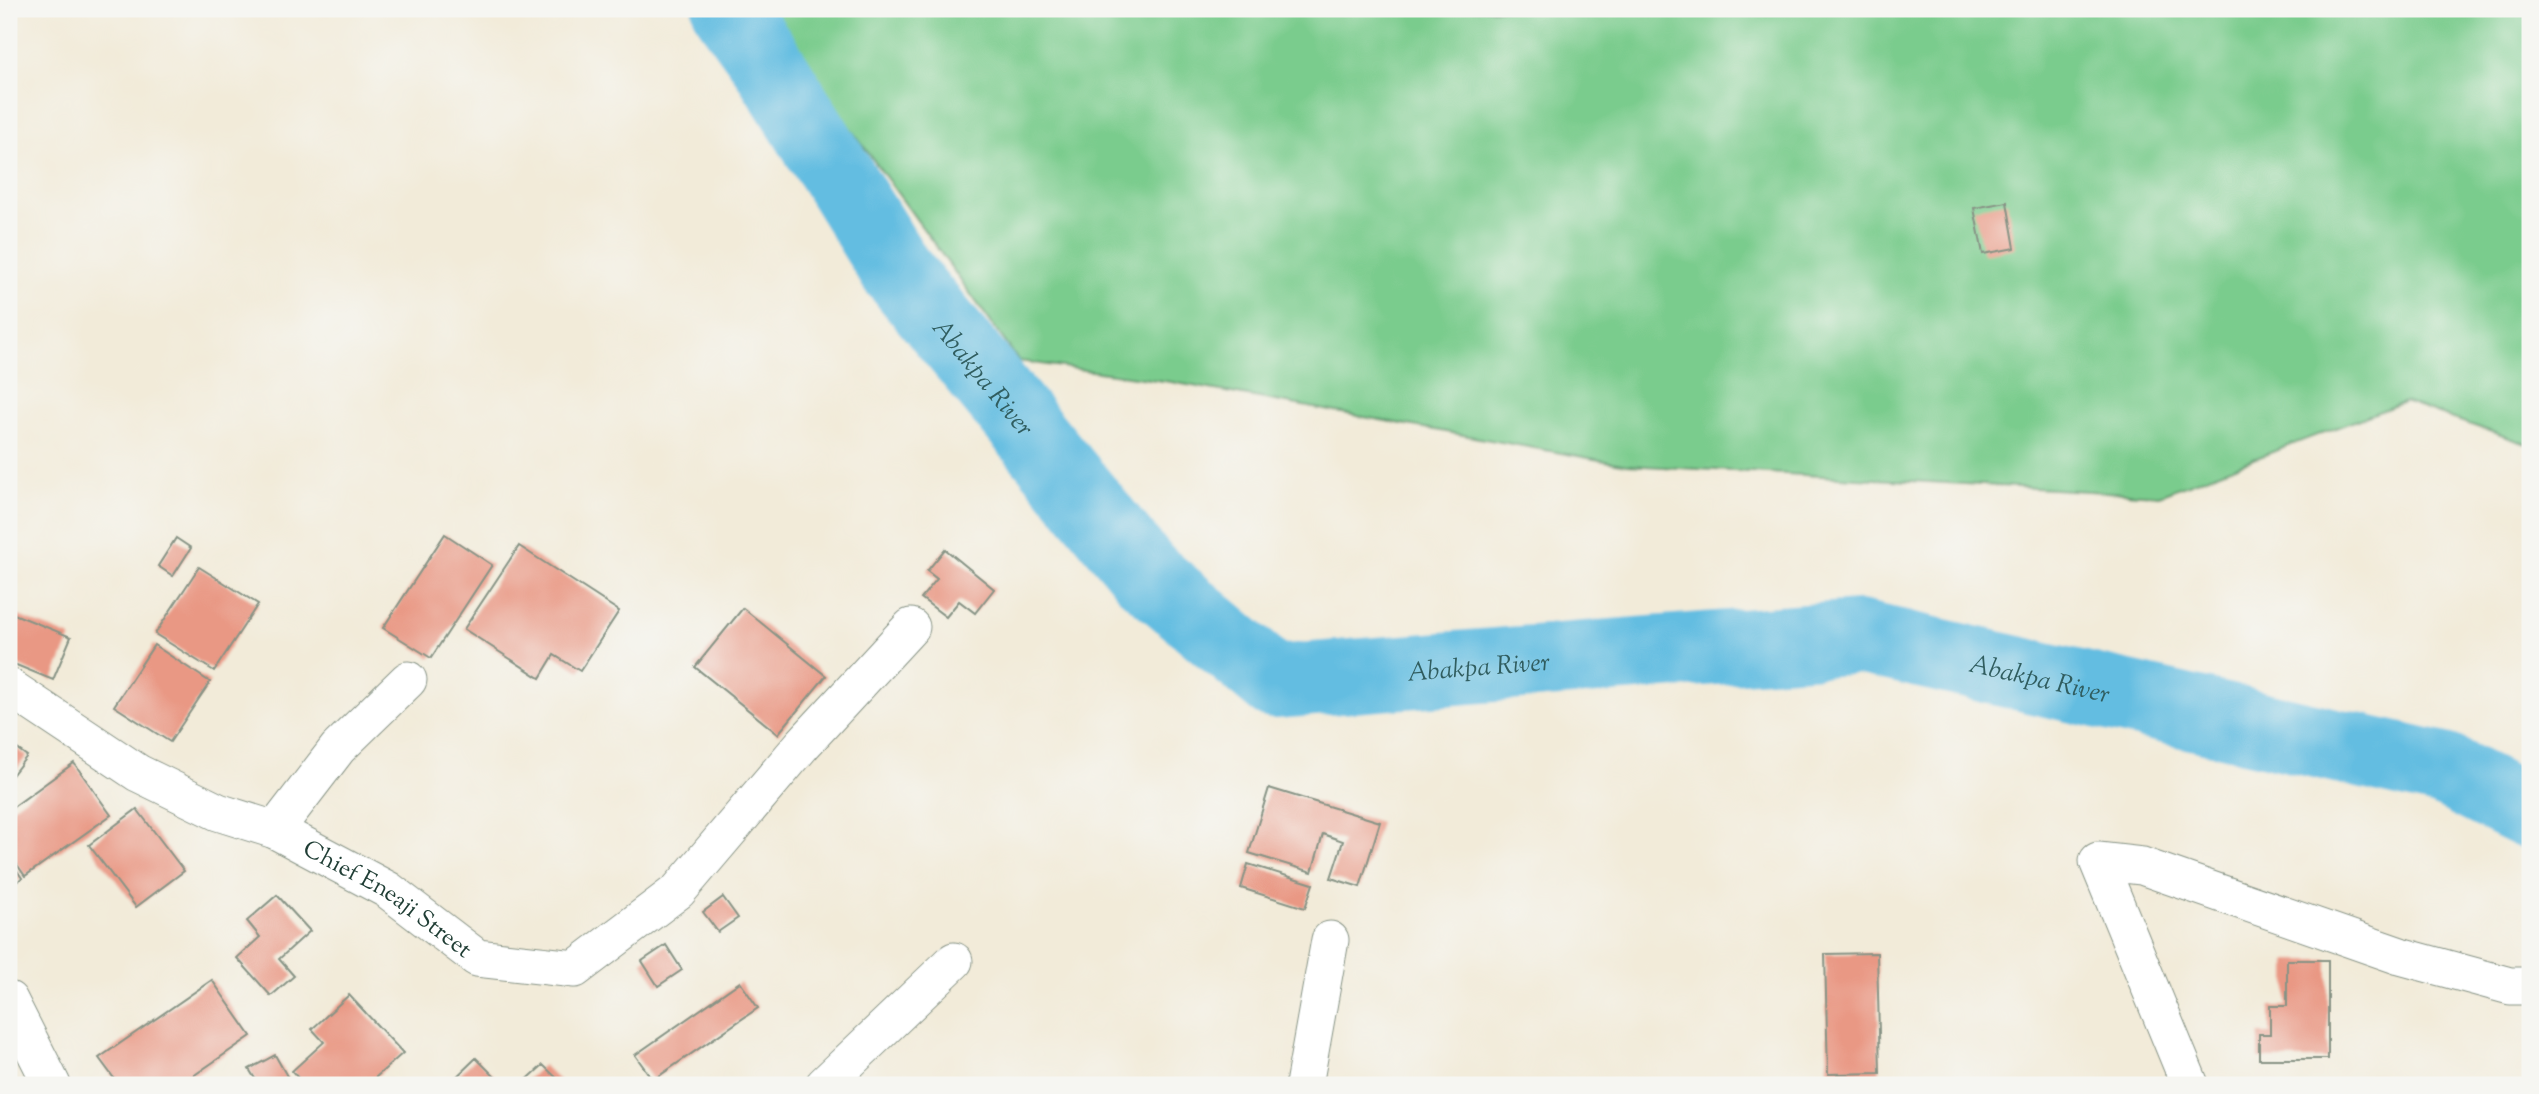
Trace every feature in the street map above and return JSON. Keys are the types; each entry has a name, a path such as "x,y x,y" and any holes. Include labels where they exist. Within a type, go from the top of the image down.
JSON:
{"street":[{"name":"Chief Eneaji Street","path":"9,687 138,773 218,812 275,830 388,890 477,958 575,969 678,891 802,745 911,627"},
{"path":"275,830 338,748 408,680"},
{"path":"2190,1085 2098,861 2142,866 2400,956 2510,986 2530,986"},
{"path":"1304,1085 1331,940"},
{"path":"824,1085 954,961"},
{"path":"9,1000 51,1085"}],"green space":[{"path":"764,9 2530,9 2530,445 2404,402 2159,495 1627,465 1171,382 1019,361"}],"building":[{"path":"2007,202 2015,248 1983,254 1974,208"},
{"path":"445,534 492,565 431,658 383,628"},
{"path":"176,538 191,548 173,576 158,566"},
{"path":"519,546 619,611 580,671 554,655 540,678 464,629"},
{"path":"945,549 994,589 975,613 959,601 946,617 921,598 937,579 927,571"},
{"path":"199,567 258,604 214,671 155,634"},
{"path":"743,608 826,676 778,734 695,667"},
{"path":"9,612 71,637 53,680 9,662"},
{"path":"154,645 210,682 170,742 114,706"},
{"path":"9,743 27,756 9,779"},
{"path":"74,763 111,815 25,876 9,853 9,810"},
{"path":"1269,788 1380,822 1360,887 1331,878 1343,841 1323,834 1312,872 1249,853"},
{"path":"137,809 184,871 136,907 89,845"},
{"path":"9,859 22,878 9,887"},
{"path":"1248,864 1313,884 1305,908 1241,888"},
{"path":"277,895 310,931 279,959 294,976 271,996 237,958 260,937 247,921"},
{"path":"723,897 738,918 718,932 703,912"},
{"path":"666,945 682,970 658,986 642,961"},
{"path":"1877,953 1880,1073 1828,1074 1825,954"},
{"path":"2287,960 2328,960 2328,1059 2259,1059 2259,1034 2270,1034 2270,1006 2287,1006"},
{"path":"212,980 251,1036 180,1085 119,1085 99,1058"},
{"path":"740,982 758,1008 653,1080 635,1055"},
{"path":"349,995 403,1053 367,1085 304,1085 292,1071 324,1042 312,1029"},
{"path":"275,1055 292,1085 259,1085 249,1069"},
{"path":"476,1058 503,1085 448,1085"},
{"path":"543,1065 564,1085 521,1085"}],"waterway":[{"name":"Abakpa River","path":"729,9 767,62 895,269 1145,573 1274,682 1859,637 2444,770 2530,813"}]}
